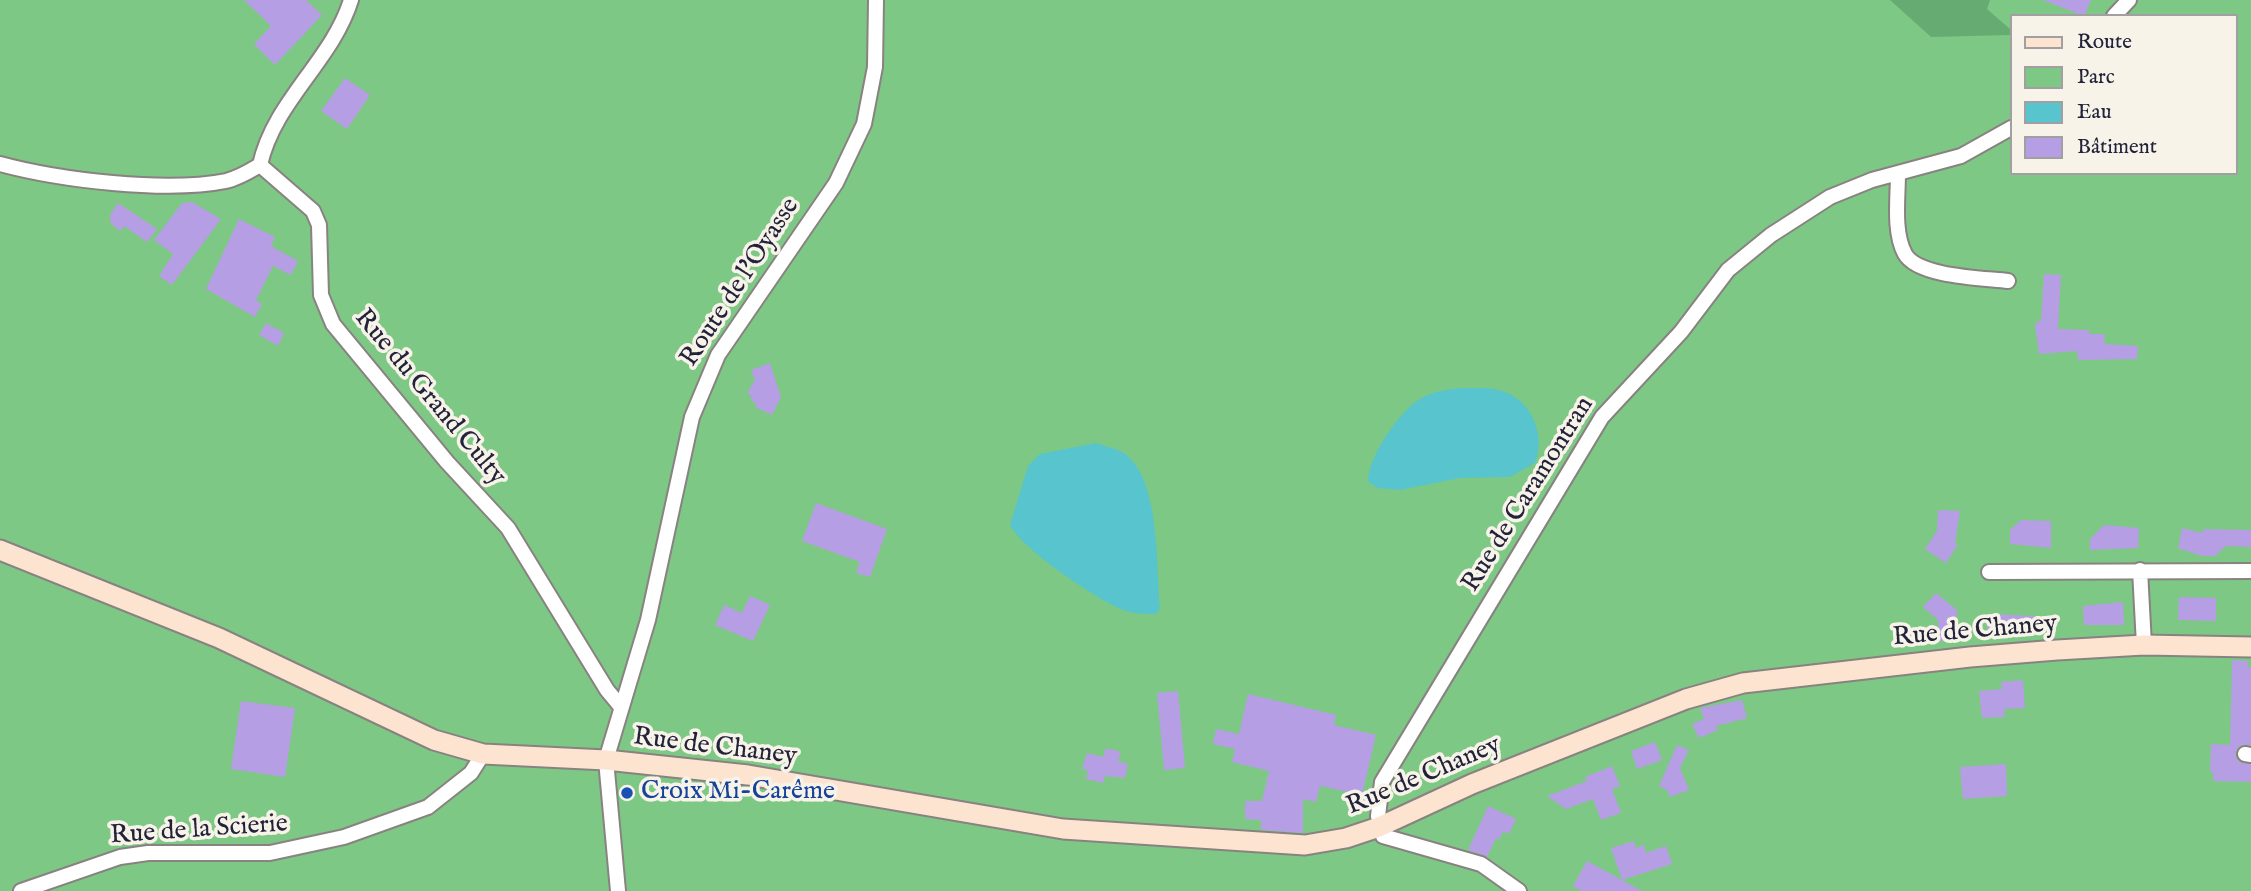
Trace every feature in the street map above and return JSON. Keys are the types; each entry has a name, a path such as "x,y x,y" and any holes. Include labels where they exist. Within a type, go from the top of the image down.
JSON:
{"street":[{"path":"0,164 68,177 186,184 229,180 260,165 264,146 278,116 313,67 351,0"},
{"name":"Route de l'Oyasse","path":"618,891 607,760 648,620 699,398 718,355 836,183 864,124 875,67 876,0"},
{"path":"2116,14 2129,0"},
{"name":"Rue de Caramontran","path":"1379,827 1382,782 1602,418 1681,332 1728,270 1771,235 1830,197 1898,173 1961,156 2010,129"},
{"name":"Rue du Grand Culty","path":"260,165 313,211 320,233 321,295 333,324 425,435 508,528 607,690 621,706"},
{"path":"1898,173 1899,237 1906,256 1930,270 2008,281"},
{"name":"Rue de Chaney","path":"0,550 219,638 434,740 484,754 607,760 748,775 1050,827 1116,834 1305,845 1346,838 1379,827 1472,784 1719,689 1970,657 2144,645 2251,647"},
{"path":"2140,570 2144,645"},
{"path":"1989,572 2251,571"},
{"name":"Rue de la Scierie","path":"21,891 120,857 148,853 270,853 344,837 428,807 471,773 484,754"},
{"path":"1379,827 1382,836 1481,863 1519,891"}],"green space":[{"path":"0,0 2251,0 2251,891 0,891"},
{"path":"1890,0 1990,0 1987,9 2010,29 2010,35 1931,37"}],"water":[{"path":"1463,388 1498,390 1521,402 1534,420 1537,431 1539,442 1535,463 1510,477 1460,478 1400,490 1377,488 1368,481 1369,471 1379,448 1394,424 1412,405 1436,392"},
{"path":"1096,443 1122,452 1135,464 1144,480 1157,547 1160,608 1156,614 1127,611 1096,595 1061,573 1030,548 1010,525 1028,466 1040,454"}],"building":[{"path":"244,0 306,0 322,15 275,65 254,44 271,26"},
{"path":"2043,0 2091,0 2085,14"},
{"path":"345,78 370,95 347,129 321,111"},
{"path":"192,202 221,219 172,285 159,276 173,254 154,240 182,203"},
{"path":"118,203 157,229 147,242 124,226 121,231 111,224 110,215"},
{"path":"239,219 275,237 271,246 298,261 291,275 273,266 256,300 262,304 255,317 206,289"},
{"path":"2044,274 2061,275 2058,329 2089,330 2089,334 2104,334 2105,344 2138,346 2137,359 2078,360 2077,351 2039,354 2035,324 2041,320"},
{"path":"266,323 284,333 278,346 259,335"},
{"path":"770,363 781,397 772,415 755,407 756,403 750,400 752,396 747,393 755,380 751,370"},
{"path":"816,503 887,529 870,577 856,573 860,562 802,541"},
{"path":"1938,510 1960,511 1955,543 1958,544 1946,563 1925,549 1937,531"},
{"path":"2021,520 2051,521 2051,548 2010,544 2010,530"},
{"path":"2104,525 2139,528 2138,548 2090,550 2090,539"},
{"path":"2182,528 2203,533 2203,529 2251,530 2251,547 2226,546 2215,556 2202,556 2178,548"},
{"path":"1936,593 1957,610 1956,640 1939,641 1938,620 1923,607"},
{"path":"750,596 770,605 753,641 715,625 724,605 742,613"},
{"path":"2179,597 2216,598 2216,621 2178,620"},
{"path":"2123,602 2124,625 2084,625 2083,606"},
{"path":"1988,614 2036,616 2035,632 1987,630"},
{"path":"2232,660 2248,661 2248,667 2251,667 2251,745 2241,745 2235,753 2239,762 2251,764 2251,782 2213,781 2213,772 2210,772 2211,744 2230,745"},
{"path":"2023,680 2025,708 2004,709 2005,717 1982,718 1979,691 2002,689 2001,682"},
{"path":"1178,691 1185,768 1164,770 1157,693"},
{"path":"1248,694 1336,715 1334,725 1376,735 1362,795 1320,786 1316,802 1303,799 1303,833 1261,830 1261,820 1245,819 1245,801 1262,801 1269,771 1232,762 1235,749 1213,744 1216,729 1239,734"},
{"path":"1742,700 1747,718 1716,726 1718,730 1699,738 1692,724 1704,719 1700,708"},
{"path":"241,701 295,708 285,777 231,769"},
{"path":"1655,742 1662,760 1637,769 1631,751"},
{"path":"1677,745 1689,750 1680,768 1689,790 1670,797 1667,790 1659,786"},
{"path":"1106,748 1121,752 1118,761 1128,764 1125,778 1105,776 1103,783 1086,779 1088,770 1082,769 1087,753 1103,757"},
{"path":"2006,764 2007,796 1963,799 1960,767"},
{"path":"1612,766 1620,786 1612,789 1621,813 1601,820 1593,799 1566,809 1547,796 1587,781 1585,777"},
{"path":"1488,806 1516,819 1509,834 1503,831 1499,840 1496,838 1487,857 1468,850"},
{"path":"1634,841 1636,848 1644,845 1646,853 1666,846 1672,864 1622,880 1611,848"},
{"path":"1587,861 1642,891 1582,891 1573,886"}],"place":[{"name":"Croix Mi-Carême","path":"627,793"}]}
